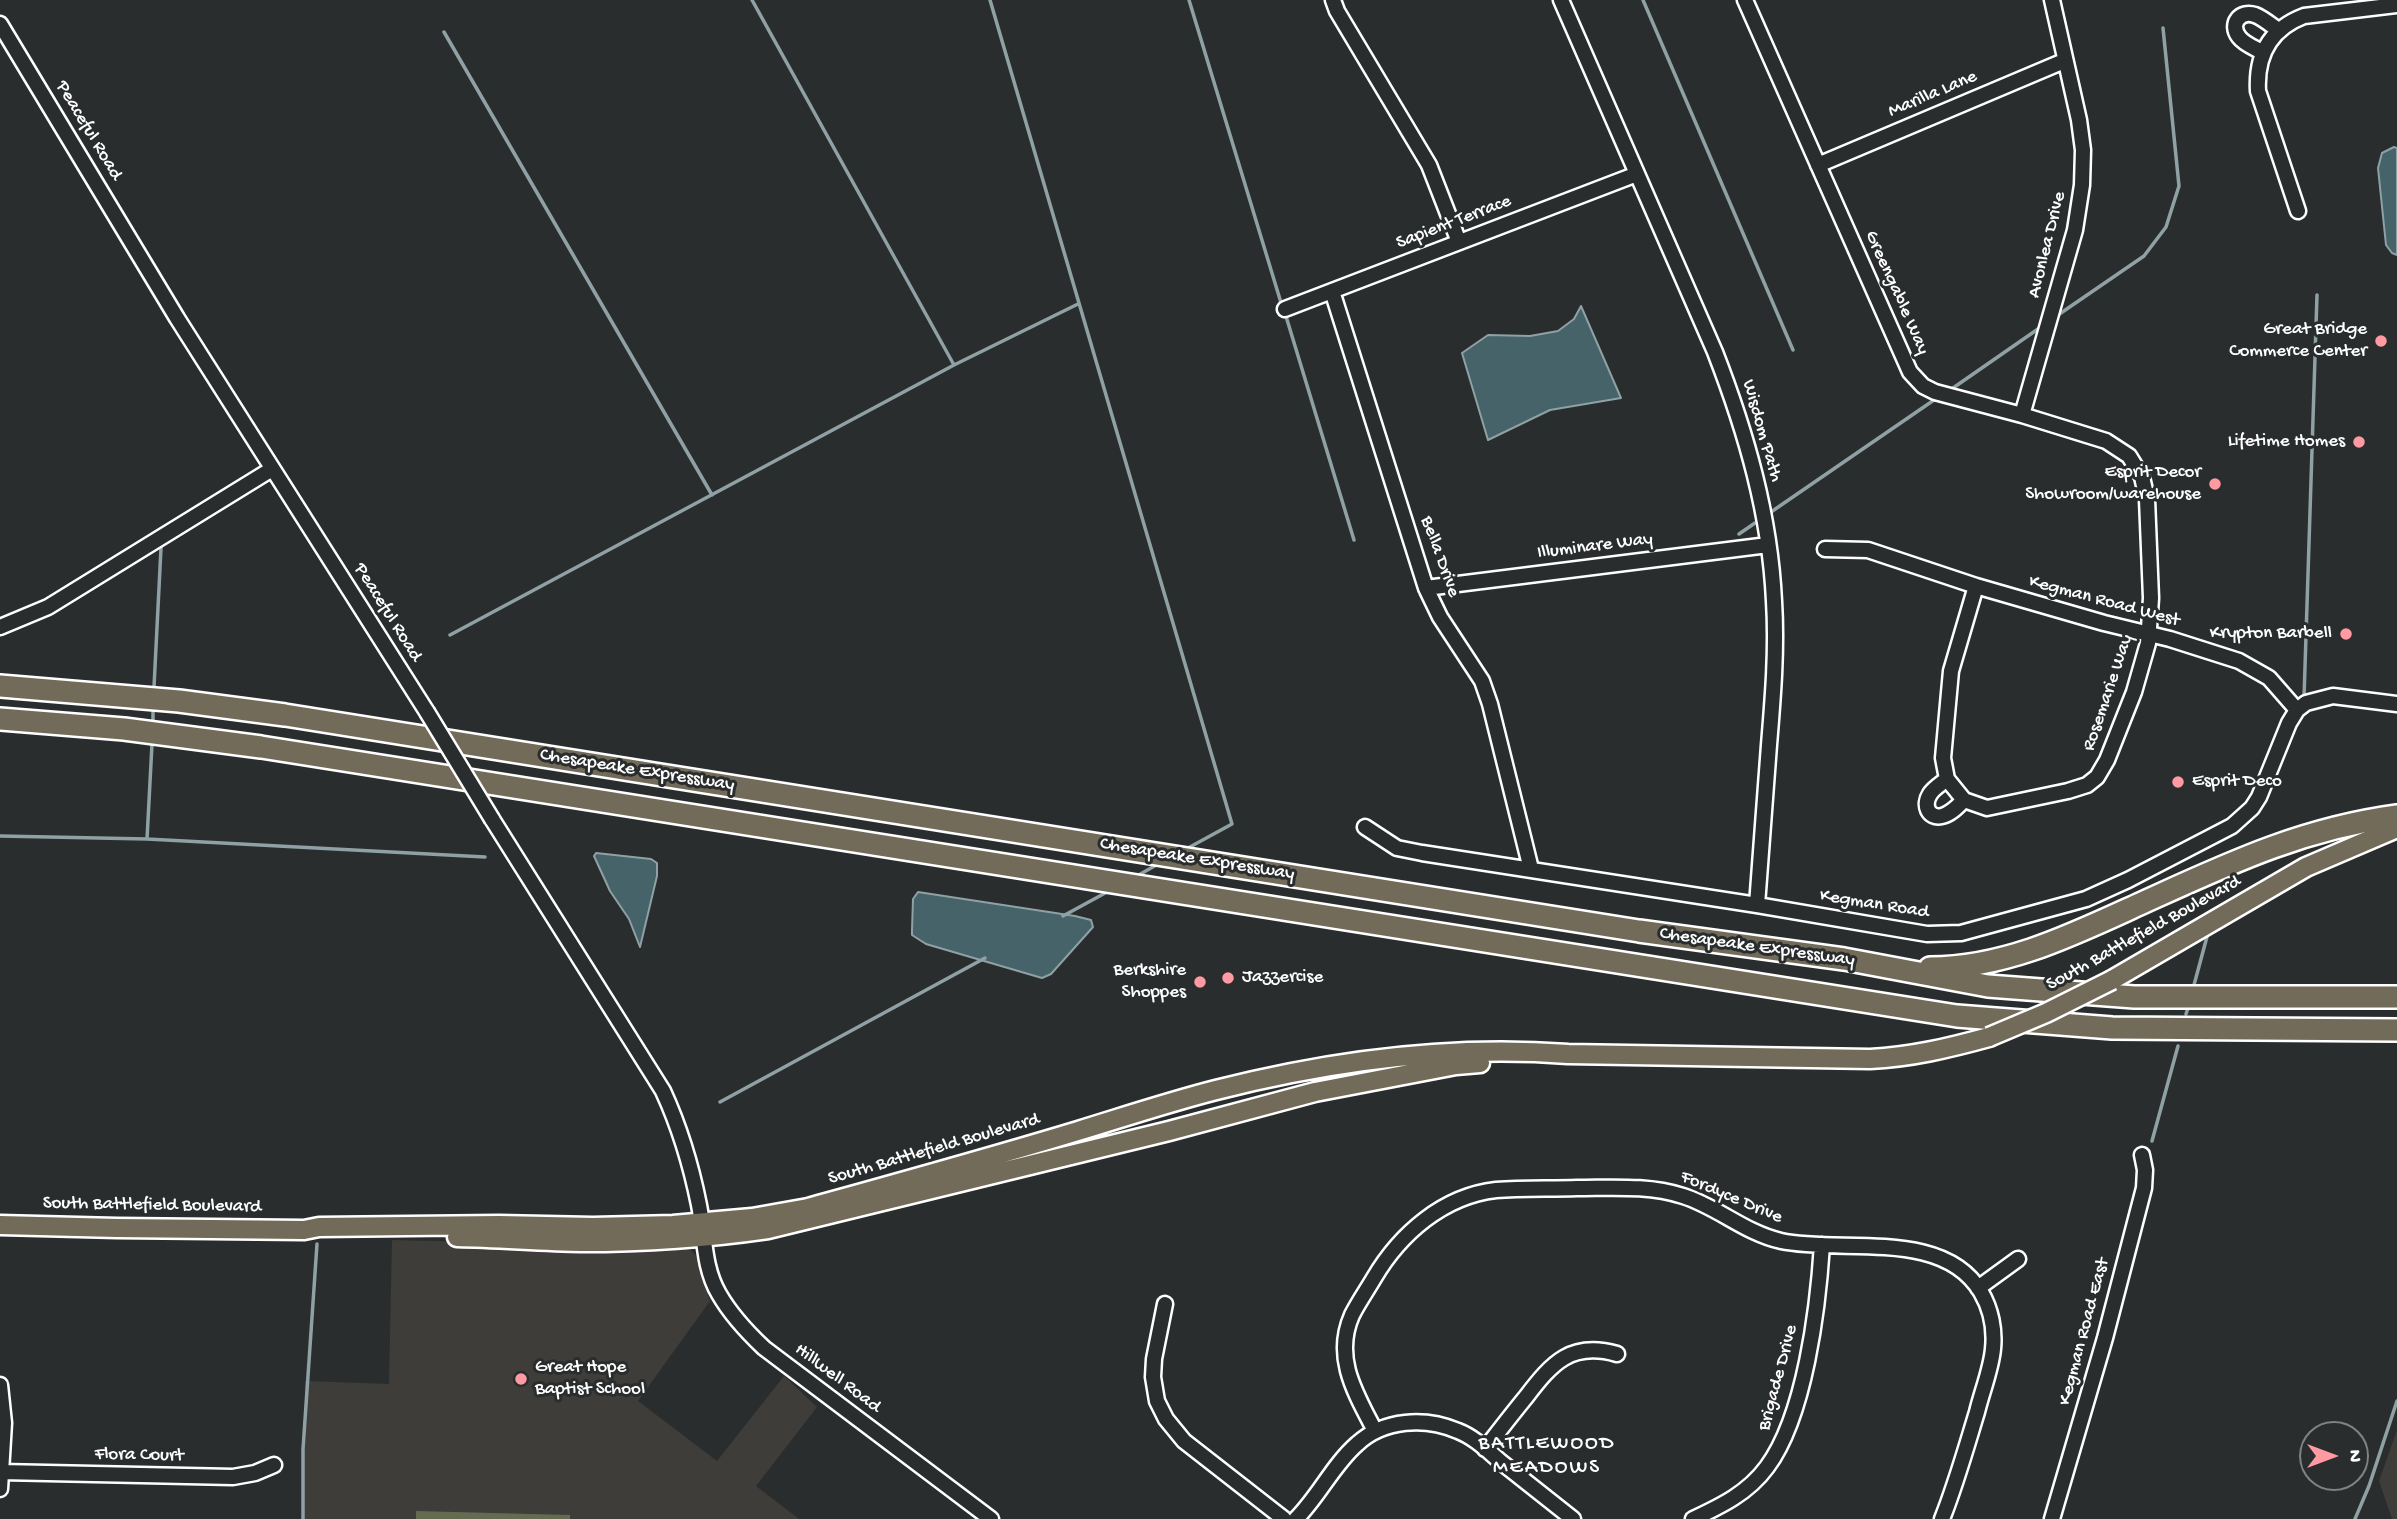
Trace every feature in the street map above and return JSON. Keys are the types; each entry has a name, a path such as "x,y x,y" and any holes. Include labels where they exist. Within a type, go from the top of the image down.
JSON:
{"highway":[{"name":"Chesapeake Expressway","path":"0,686 179,701 285,715 1639,931 1844,959 1988,986 2134,997 2397,997"},
{"name":"Chesapeake Expressway","path":"0,719 124,729 275,749 1957,1016 2112,1028 2392,1031"},
{"path":"1844,959 1940,968 2020,954 2077,933 2286,841 2338,826 2397,816"}],"main road":[{"name":"South Battlefield Boulevard","path":"703,1230 808,1208 1214,1090 1310,1069 1423,1054 1528,1051 1870,1059 1944,1050 1989,1037 2046,1013 2112,980 2306,867 2397,828"},
{"name":"South Battlefield Boulevard","path":"0,1225 304,1230 320,1235 579,1241 703,1230 768,1229 1169,1131 1315,1092 1456,1065 1568,1054"}],"street":[{"path":"1333,0 1429,165 1459,242"},
{"name":"Wisdom Path","path":"1561,0 1734,401 1749,447 1768,545 1774,599 1775,646 1756,905"},
{"name":"Greengable Way","path":"1745,0 1910,372 1935,392 2106,441 2123,450 2137,466 2147,499 2150,633"},
{"name":"Avonlea Drive","path":"2022,415 2075,230 2082,186 2083,150 2052,0"},
{"path":"2298,211 2258,91 2262,52 2278,30 2291,20 2315,13 2397,5"},
{"path":"2262,52 2238,36 2235,26 2238,18 2244,14 2255,15 2278,30"},
{"name":"Peaceful Road","path":"0,24 177,318 663,1091 676,1120 692,1170 703,1230"},
{"name":"Marilla Lane","path":"1818,165 2064,61"},
{"name":"Sapient Terrace","path":"1285,309 1637,174"},
{"name":"Bella Drive","path":"1332,291 1426,588 1440,617 1482,681 1490,704 1531,869"},
{"path":"0,627 48,607 272,469"},
{"name":"Illuminare Way","path":"1426,588 1768,545"},
{"name":"Kegman Road West","path":"1825,549 1868,550 1976,586 2104,623 2150,633 2253,667 2276,685 2297,710"},
{"path":"1947,779 1930,794 1926,807 1933,816 1945,815 1964,800 1947,779 1943,758 1951,671 1976,586"},
{"name":"Rosemarie Way","path":"1964,800 1995,808 2081,788 2093,781 2107,760 2134,692 2150,633"},
{"path":"2297,710 2314,700 2333,696 2397,705"},
{"name":"Kegman Road","path":"1365,827 1397,848 1927,934 1961,933 2087,899 2213,837 2243,817 2259,797 2285,732 2297,710"},
{"name":"Kegman Road East","path":"2052,1519 2105,1338 2144,1188 2143,1155"},
{"name":"Fordyce Drive","path":"1375,1431 1353,1389 1346,1368 1345,1346 1352,1315 1384,1261 1397,1245 1426,1219 1464,1199 1494,1191 1647,1188 1686,1197 1775,1240 1926,1253 1946,1260 1962,1271 1978,1288 1992,1321 1993,1350 1954,1491 1942,1519"},
{"name":"Hillwell Road","path":"703,1230 706,1256 718,1293 745,1330 764,1348 991,1519"},
{"name":"Brigade Drive","path":"1693,1519 1743,1492 1767,1467 1787,1432 1812,1331 1822,1245"},
{"path":"1978,1288 2018,1259"},
{"path":"1165,1304 1153,1377 1157,1401 1166,1419 1184,1441 1284,1519"},
{"path":"1485,1448 1554,1363 1584,1350 1603,1350 1617,1354"},
{"path":"0,1385 4,1423 0,1489"},
{"path":"1296,1519 1359,1441 1375,1431 1409,1422 1438,1424 1460,1431 1573,1519"},
{"name":"Flora Court","path":"1,1472 233,1477 248,1476 274,1465"}],"shaded area":[{"name":"Great Hope Baptist School","path":"392,1240 678,1245 692,1251 697,1257 710,1301 638,1401 717,1461 784,1376 817,1407 756,1486 799,1519 303,1519 305,1381 389,1384"},
{"path":"2397,1430 2397,1519 2392,1519 2379,1481"}],"green space":[{"path":"416,1511 570,1515 570,1519 416,1519"}],"water":[{"path":"2397,148 2397,255 2386,245 2378,168 2382,153"},
{"path":"1581,306 1621,398 1550,410 1488,440 1462,353 1488,335 1530,336 1558,331 1574,319"},
{"path":"596,853 651,859 657,863 657,876 640,947 629,919 610,891 594,856"},
{"path":"918,892 1075,916 1091,920 1093,927 1051,974 1042,978 926,944 912,935 913,899"}],"waterway":[{"path":"752,0 954,365"},
{"path":"990,0 1232,824 1188,848"},
{"path":"1189,0 1282,306"},
{"path":"1643,0 1793,350"},
{"path":"2058,315 2144,256 2166,227 2179,186 2163,28"},
{"path":"444,32 712,495"},
{"path":"2304,698 2317,295"},
{"path":"450,635 954,365 1078,304"},
{"path":"1285,313 1354,540"},
{"path":"1953,388 2038,329"},
{"path":"1771,512 1934,400"},
{"path":"1739,534 1755,523"},
{"path":"154,687 161,548"},
{"path":"153,710 153,721"},
{"path":"147,839 152,744"},
{"path":"0,836 147,839 485,857"},
{"path":"1137,876 1158,864"},
{"path":"1063,916 1107,892"},
{"path":"2194,985 2208,933"},
{"path":"720,1102 985,958"},
{"path":"2186,1014 2188,1008"},
{"path":"2152,1141 2178,1046"},
{"path":"303,1519 303,1449 317,1244"},
{"path":"2355,1519 2369,1486 2397,1401"}],"place":[{"name":"Great Bridge Commerce Center","path":"2381,341"},
{"name":"Lifetime Homes","path":"2359,442"},
{"name":"Esprit Decor Showroom/warehouse","path":"2215,484"},
{"name":"Krypton Barbell","path":"2346,634"},
{"name":"Esprit Deco","path":"2178,782"},
{"name":"Jazzercise","path":"1228,978"},
{"name":"Berkshire Shoppes","path":"1200,982"},
{"name":"Great Hope Baptist School","path":"521,1379"}],"district":[{"name":"BATTLEWOOD MEADOWS","path":"1547,1457"}]}
